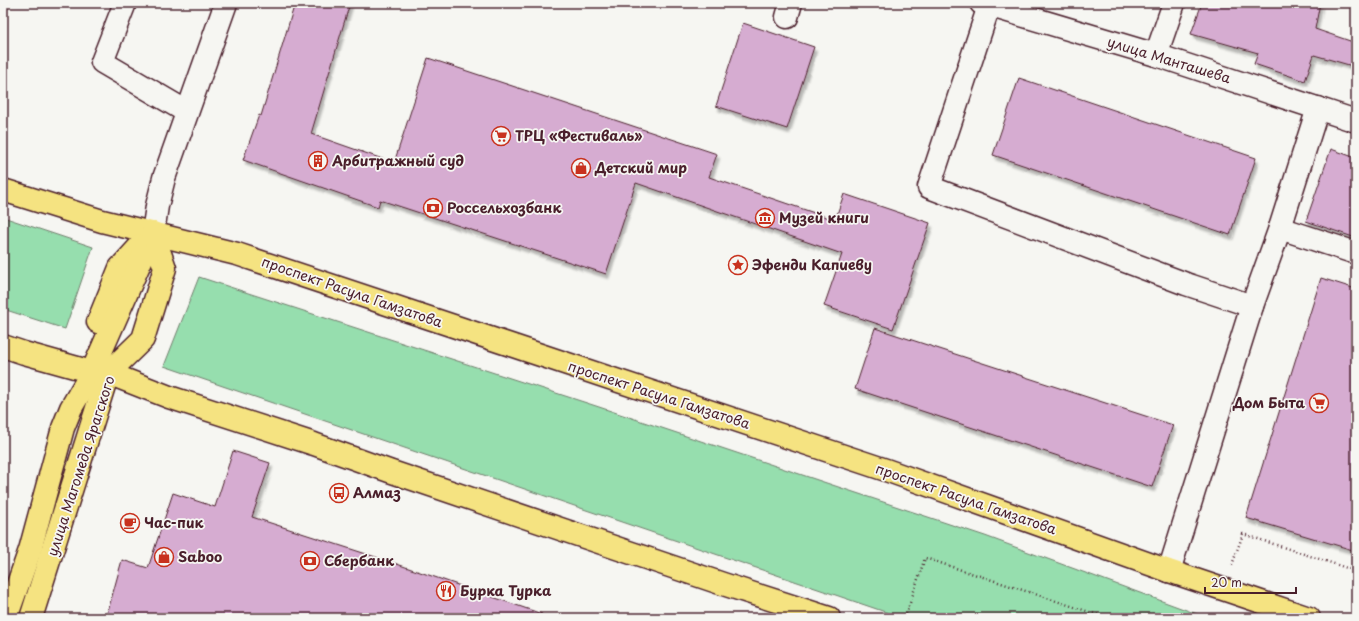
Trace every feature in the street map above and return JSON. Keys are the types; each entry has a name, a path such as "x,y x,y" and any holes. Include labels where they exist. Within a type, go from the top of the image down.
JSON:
{"main road":[{"name":"проспект Расула Гамзатова","path":"3,190 102,221 237,254 886,470 1169,571 1310,618"},
{"name":"улица Магомеда Ярагского","path":"6,618 30,550 63,428 71,408 100,372 143,339 165,268 153,233 120,268 96,327 100,372 31,618"},
{"path":"3,346 24,353 100,372 169,397 314,444 389,471 723,584 829,618"}],"street":[{"path":"125,3 102,62 187,112"},
{"name":"улица Магомеда Ярагского","path":"153,233 157,206 164,178 226,3"},
{"path":"1156,55 1174,3"},
{"path":"986,4 929,187 1186,284 1252,306"},
{"name":"улица Манташева","path":"986,4 1156,55 1356,121"},
{"path":"1169,571 1252,306 1280,228 1318,108"},
{"path":"1280,228 1356,253"}],"path":[{"path":"1224,589 1243,534 1356,571"},
{"path":"905,618 925,558 1108,618"}],"green space":[{"path":"3,217 93,247 65,329 3,309"},
{"path":"199,277 596,406 985,536 1208,618 903,618 164,366"}],"building":[{"path":"295,3 350,3 311,134 394,163 428,58 717,154 709,177 835,220 844,194 930,223 893,329 824,306 842,254 636,183 606,274 380,200 378,207 243,160 259,115 261,116"},
{"path":"1202,3 1320,3 1315,29 1356,43 1356,67 1314,55 1305,81 1254,64 1258,53 1191,34"},
{"path":"743,23 814,47 787,129 716,106"},
{"path":"1019,78 1256,158 1230,235 993,155"},
{"path":"1331,149 1356,158 1356,238 1306,221"},
{"name":"Дом Быта","path":"1321,278 1356,289 1356,551 1246,518"},
{"path":"875,328 1173,425 1152,487 855,389"},
{"path":"233,451 270,463 252,517 391,562 542,614 541,618 106,618 122,560 148,568 173,493 215,507"}],"place":[{"name":"ТРЦ «Фестиваль»","path":"501,136"},
{"name":"Арбитражный суд","path":"318,161"},
{"name":"Детский мир","path":"581,168"},
{"name":"Россельхозбанк","path":"433,208"},
{"name":"Музей книги","path":"765,218"},
{"name":"Эфенди Капиеву","path":"738,265"},
{"name":"Дом Быта","path":"1319,403"},
{"name":"Алмаз","path":"339,493"},
{"name":"Час-пик","path":"130,523"},
{"name":"Saboo","path":"164,557"},
{"name":"Сбербанк","path":"310,561"},
{"name":"Бурка Турка","path":"446,591"}]}
